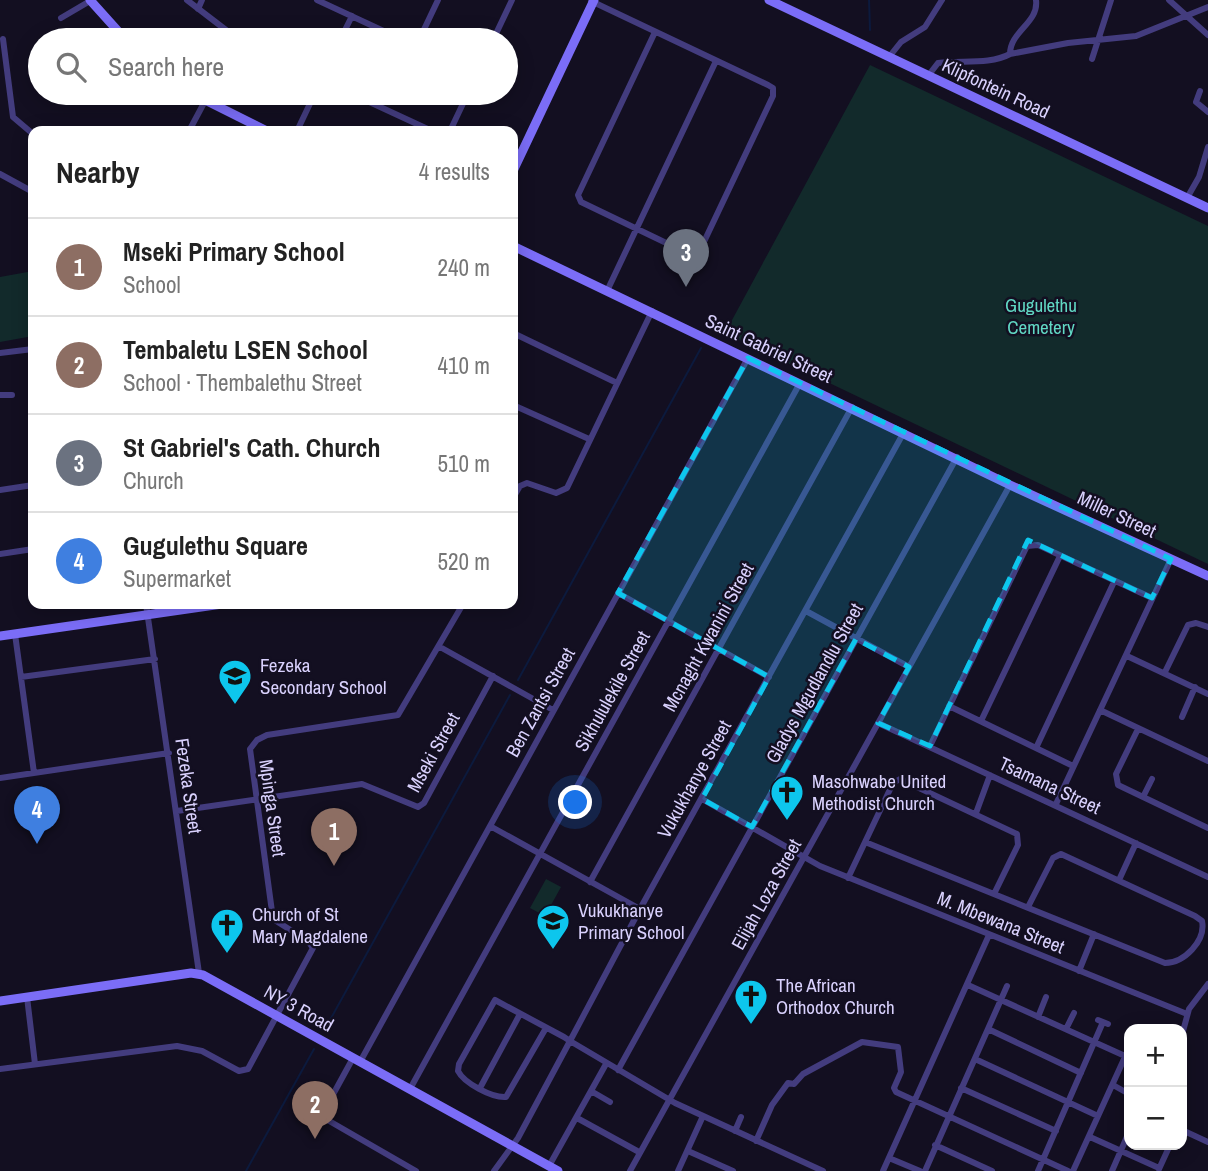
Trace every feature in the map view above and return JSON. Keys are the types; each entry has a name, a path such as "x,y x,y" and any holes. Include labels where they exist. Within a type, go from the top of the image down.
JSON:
{"street":[{"path":"61,18 90,0 115,28"},
{"path":"187,0 223,28"},
{"path":"198,9 202,0"},
{"path":"317,0 378,28"},
{"path":"425,28 438,0"},
{"path":"499,28 512,0"},
{"name":"Klipfontein Road","path":"769,0 1208,208"},
{"path":"889,57 901,42 925,27 942,0"},
{"path":"1010,54 1014,39 1036,10 1036,0"},
{"path":"1092,59 1111,0"},
{"path":"1169,0 1208,35"},
{"path":"518,159 592,1 773,88 773,96 702,246 695,253 685,252 581,202 579,195 655,32"},
{"path":"928,76 938,63 961,59 995,62 1010,54 1068,43 1136,36 1208,7"},
{"path":"346,28 352,16"},
{"path":"3,39 13,117 28,130"},
{"path":"607,291 716,61"},
{"path":"1200,91 1196,103 1208,111"},
{"path":"192,126 203,105"},
{"path":"212,105 250,126"},
{"path":"299,126 309,105"},
{"path":"376,105 421,126"},
{"path":"452,126 462,105"},
{"path":"1187,198 1199,177 1208,147"},
{"path":"0,174 28,189"},
{"name":"Saint Gabriel Street","path":"518,248 957,457 1010,485"},
{"path":"518,489 527,483 556,493 565,491 652,311"},
{"path":"518,336 617,383"},
{"path":"0,353 28,350"},
{"name":"Ben Zantsi Street","path":"416,1171 324,1118 324,1111 357,1060 489,826 748,358"},
{"name":"Sikhululekile Street","path":"410,1089 801,383"},
{"path":"0,395 12,395"},
{"path":"518,407 589,439"},
{"name":"Mcnaght Kwanini Street","path":"590,882 852,407"},
{"name":"Vukukhanye Street","path":"494,1171 512,1146 904,432"},
{"name":"Gladys Mgudlandlu Street","path":"618,1070 957,457"},
{"name":"Miller Street","path":"1010,485 1208,576"},
{"name":"Elijah Loza Street","path":"631,1171 639,1152 1010,485"},
{"path":"0,490 28,486"},
{"path":"930,746 1024,549 1036,544 1152,598"},
{"path":"0,554 28,550"},
{"path":"981,721 1060,556"},
{"path":"1056,804 1171,559"},
{"path":"1036,748 1114,582"},
{"path":"618,593 769,677"},
{"path":"0,636 147,609"},
{"name":"Fezeka Street","path":"147,609 199,973"},
{"name":"Mpinga Street","path":"35,1064 177,1046 202,1051 244,1072 250,1067 313,948 308,941 273,919 249,756 257,740 267,735 398,715 460,609"},
{"path":"806,611 909,667"},
{"path":"1164,673 1188,625 1196,622 1208,627"},
{"path":"15,634 34,773"},
{"path":"440,647 554,710"},
{"path":"1127,656 1208,694"},
{"path":"21,677 155,659"},
{"name":"Mseki Street","path":"177,811 362,783 410,806 421,806 493,676"},
{"path":"1182,717 1195,687"},
{"path":"948,706 1073,766"},
{"path":"1100,710 1208,761"},
{"name":"Tsamana Street","path":"878,723 1208,877"},
{"path":"1138,729 1116,780 1121,787 1208,828"},
{"path":"0,778 169,753"},
{"path":"976,813 990,775"},
{"path":"848,878 892,783 898,779 1015,832 1019,840 994,894"},
{"path":"1143,797 1152,779"},
{"name":"M. Mbewana Street","path":"702,799 804,857 848,878 1187,1014"},
{"path":"489,826 640,909"},
{"path":"865,842 1167,963 1186,955 1201,937 1203,927 1200,919 1119,880 1058,855 1053,858 1028,907"},
{"path":"1119,880 1136,843"},
{"path":"883,1171 989,934"},
{"path":"1079,971 1094,934"},
{"path":"0,1001 199,973"},
{"name":"NY 3 Road","path":"199,973 558,1171"},
{"path":"1184,1024 1187,1014 1208,984"},
{"path":"968,985 1094,1043 1124,1051"},
{"path":"889,1158 922,1171 1007,986"},
{"path":"0,1069 35,1064 27,997"},
{"path":"1038,1017 1046,997"},
{"path":"546,1028 509,1094 498,1097 462,1078 458,1071 459,1064 495,1000 570,1041 669,1099 811,1168 823,1171"},
{"path":"1066,1029 1074,1012"},
{"path":"480,1088 520,1014"},
{"path":"1038,1171 1103,1022"},
{"path":"988,1029 1081,1073"},
{"path":"756,1141 782,1088 862,1042 898,1047 901,1069 894,1088 896,1092 1068,1171"},
{"path":"975,1059 1098,1116"},
{"path":"1073,1171 1124,1061"},
{"path":"549,1166 606,1064"},
{"path":"1113,1085 1124,1091"},
{"path":"961,1088 1056,1130"},
{"path":"591,1091 610,1102"},
{"path":"678,1171 703,1116"},
{"path":"735,1131 741,1117"},
{"path":"577,1118 639,1152"},
{"path":"1187,1132 1208,1142"},
{"path":"1090,1137 1158,1170 1168,1150"},
{"path":"1112,1171 1124,1144"},
{"path":"934,1145 992,1171"},
{"path":"688,1151 733,1171"}],"highlighted area":[{"path":"748,358 1171,559 1152,598 1028,540 930,746 878,723 909,667 856,639 752,827 702,799 769,677 618,593"}],"green space":[{"name":"Gugulethu Cemetery","path":"870,65 1208,226 1208,564 725,333"},
{"path":"28,272 28,337 0,342 0,277"},
{"path":"546,879 561,887 545,916 530,908"}],"waterway":[{"path":"869,0 870,30"},
{"path":"518,680 701,348"},
{"path":"325,1029 510,695"},
{"path":"246,1171 314,1049"}],"place":[{"name":"St Gabriel's Cath. Church","path":"686,287"},
{"name":"Fezeka Secondary School","path":"235,706"},
{"name":"Masohwabe United Methodist Church","path":"787,822"},
{"name":"Gugulethu Square","path":"37,844"},
{"name":"Mseki Primary School","path":"334,866"},
{"name":"Vukukhanye Primary School","path":"553,951"},
{"name":"Church of St Mary Magdalene","path":"227,955"},
{"name":"The African Orthodox Church","path":"751,1026"},
{"name":"Tembaletu LSEN School","path":"315,1139"}]}
